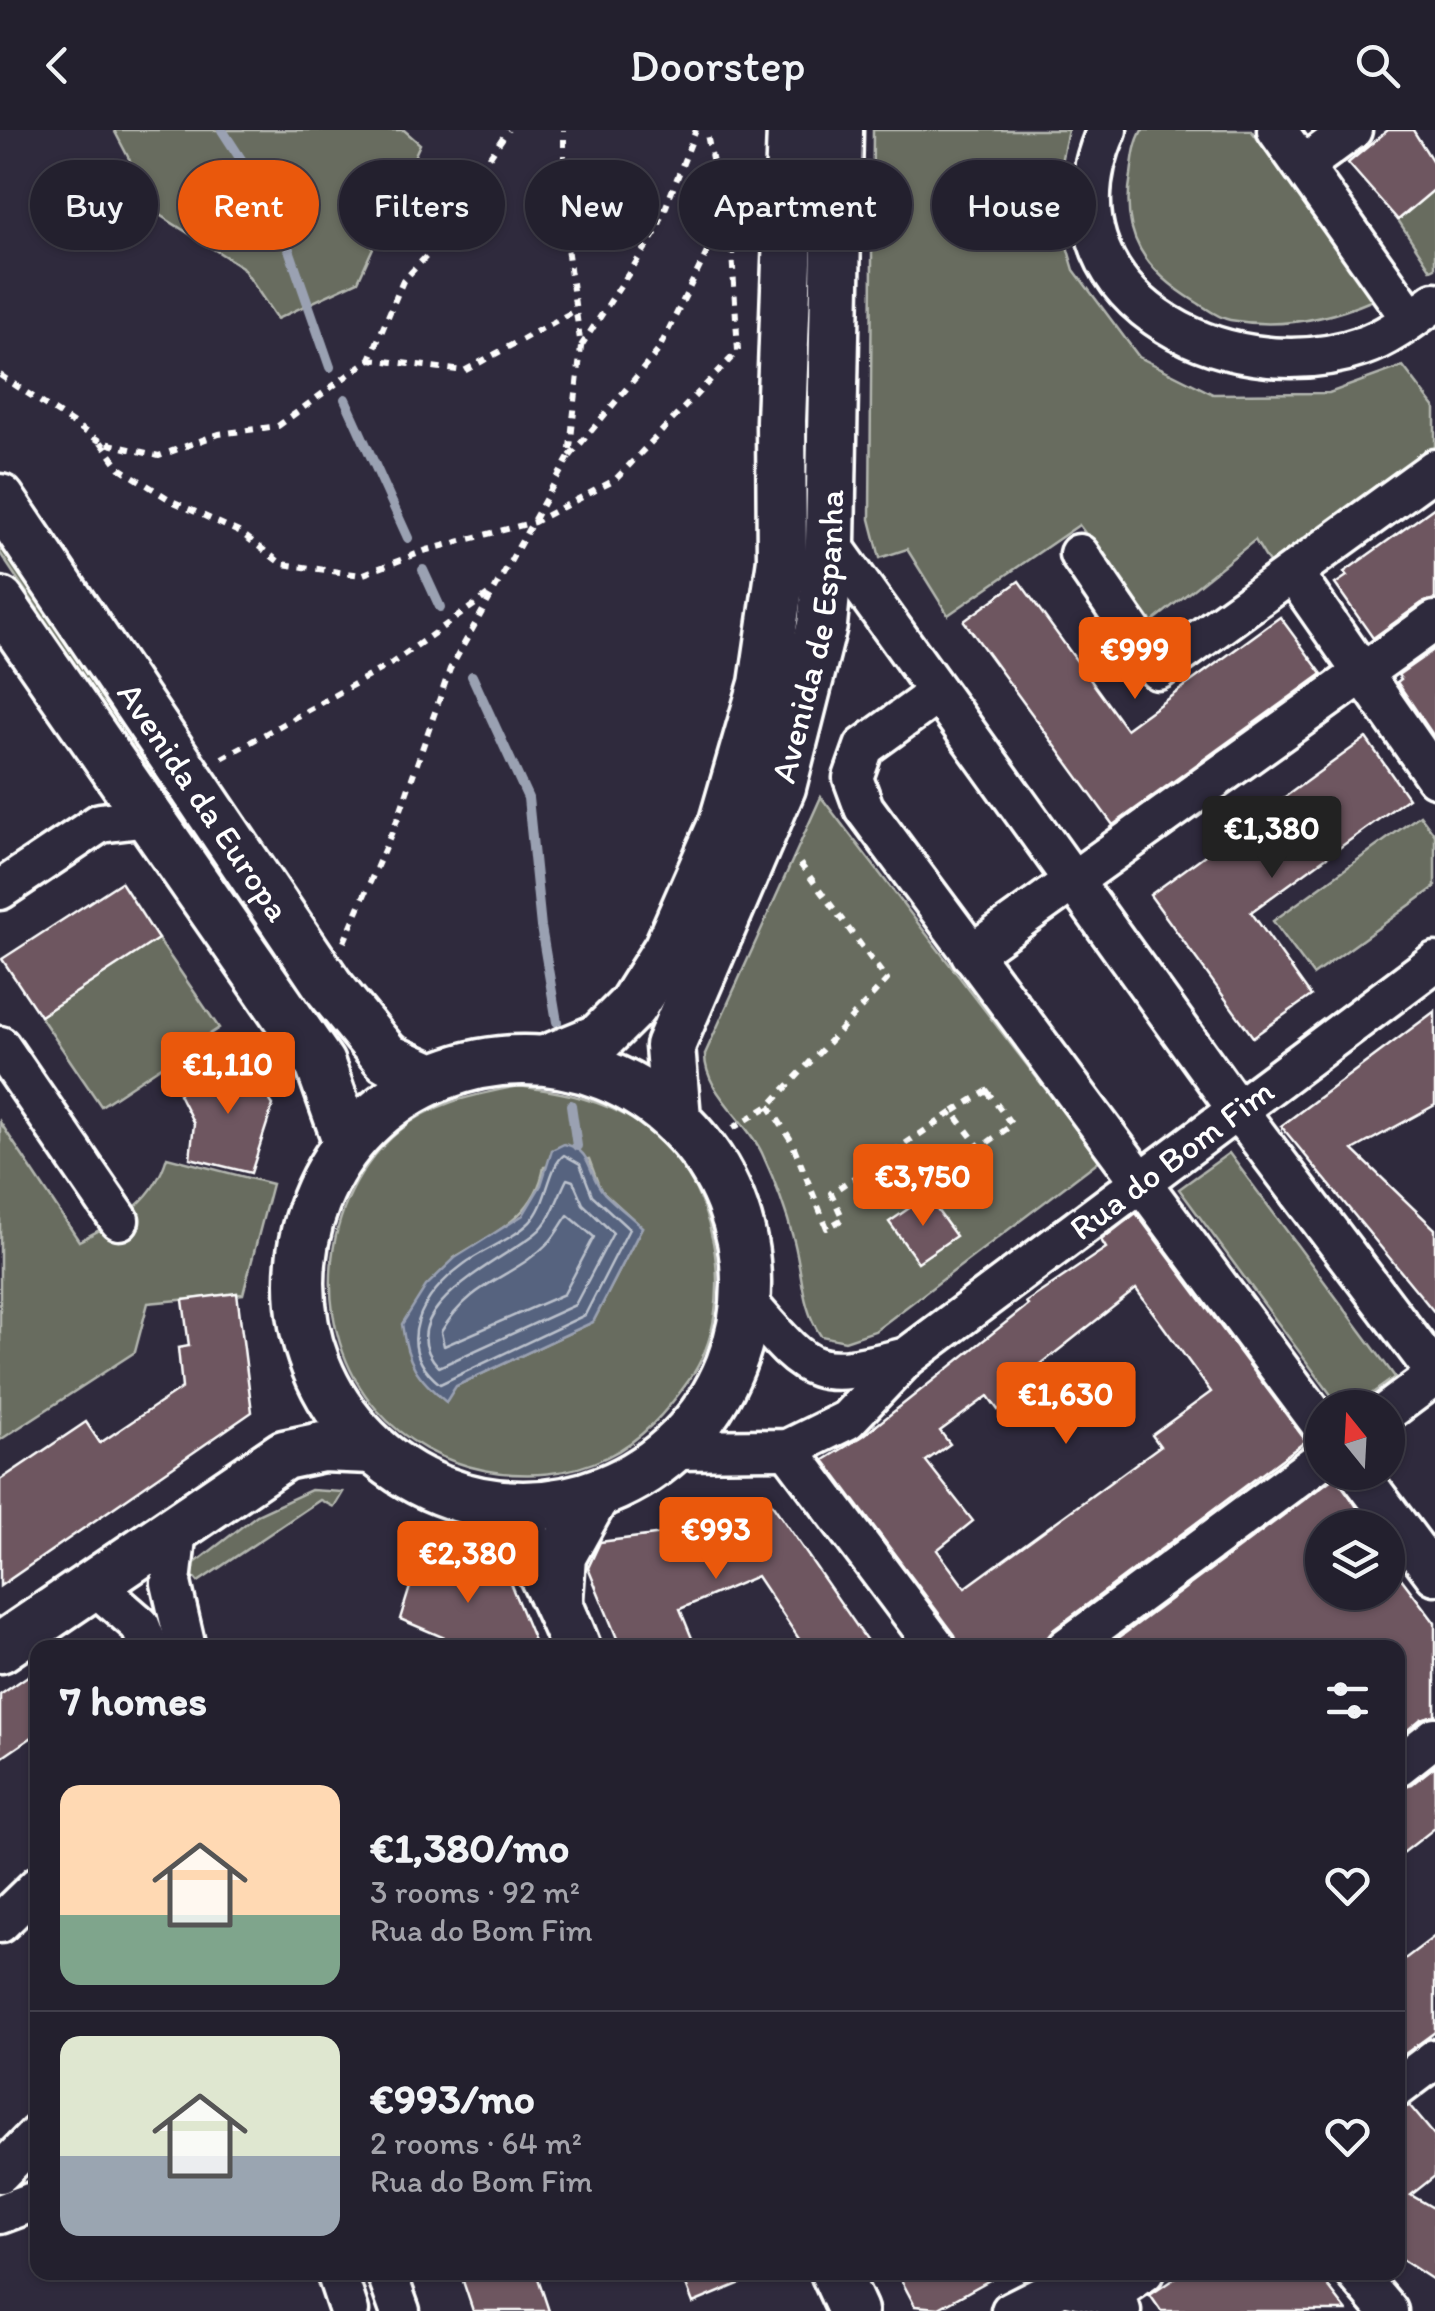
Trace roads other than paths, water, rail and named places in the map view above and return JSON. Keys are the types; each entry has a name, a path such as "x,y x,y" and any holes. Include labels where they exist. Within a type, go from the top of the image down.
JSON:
{"main road":[{"name":"Avenida de Espanha","path":"546,1060 600,1038 632,1006 668,949 724,822 764,684 782,560 782,421 792,130"},
{"name":"Avenida de Espanha","path":"676,1118 670,1046 780,787 822,625 830,542 838,130"},
{"name":"Avenida da Europa","path":"0,499 322,977 388,1058 432,1078"},
{"name":"Avenida da Europa","path":"0,602 320,1064 348,1143"},
{"path":"546,1060 588,1068 627,1084 676,1118 708,1155 734,1205 746,1253 747,1302 738,1346 722,1389 673,1450 595,1495 554,1505 512,1507 438,1491 401,1472 372,1450 333,1403 308,1348 300,1312 302,1245 317,1193 348,1143 382,1108 432,1078 489,1062 546,1060"},
{"path":"284,1455 298,1414 308,1348"},
{"path":"0,1648 284,1455 322,1446 372,1450"},
{"path":"558,1600 561,1556 595,1495"},
{"path":"512,1507 536,1563 558,1600 573,1640"},
{"path":"839,2280 853,2311"}],"street":[{"path":"1107,130 1097,153 1089,210 1102,255 1126,292 1158,320 1194,341 1273,357 1364,346 1423,311 1278,130"},
{"path":"1303,166 1352,130"},
{"path":"1079,554 1158,670 1435,469"},
{"path":"830,542 1236,1108 1435,1374 1405,1398"},
{"path":"1292,573 1435,777"},
{"path":"971,954 1435,621"},
{"path":"936,694 864,747 853,778 864,808 1305,1403"},
{"path":"100,823 122,777"},
{"path":"0,890 100,823 148,817"},
{"name":"Rua do Bom Fim","path":"673,1450 788,1449 846,1420 907,1358 1435,962"},
{"path":"0,1046 119,1220"},
{"name":"Rua do Bom Fim","path":"747,1302 792,1354 826,1371 841,1374 907,1358"},
{"path":"788,1449 932,1640"},
{"path":"1077,1640 1305,1472"},
{"path":"1371,1490 1435,1575"},
{"path":"177,1528 171,1583 184,1640"},
{"path":"108,1576 118,1578 141,1633"},
{"path":"1405,1761 1435,1737"},
{"path":"0,1923 30,1894"},
{"path":"1405,2082 1435,2059"},
{"path":"0,2173 30,2142"},
{"path":"0,2214 30,2203"},
{"path":"339,2280 349,2311"},
{"path":"389,2280 400,2311"},
{"path":"1011,2311 1063,2285 1116,2303 1137,2280"},
{"path":"1362,2280 1388,2311"}],"water":[{"path":"564,1144 581,1152 604,1193 642,1227 593,1322 456,1386 446,1402 415,1368 402,1324 426,1286 455,1258 523,1215 541,1185 552,1150"}],"waterway":[{"path":"222,130 277,215 330,367"},
{"path":"345,399 408,538"},
{"path":"423,570 440,607"},
{"path":"472,676 528,798 541,927 557,1022"},
{"path":"571,1105 577,1146"}]}
